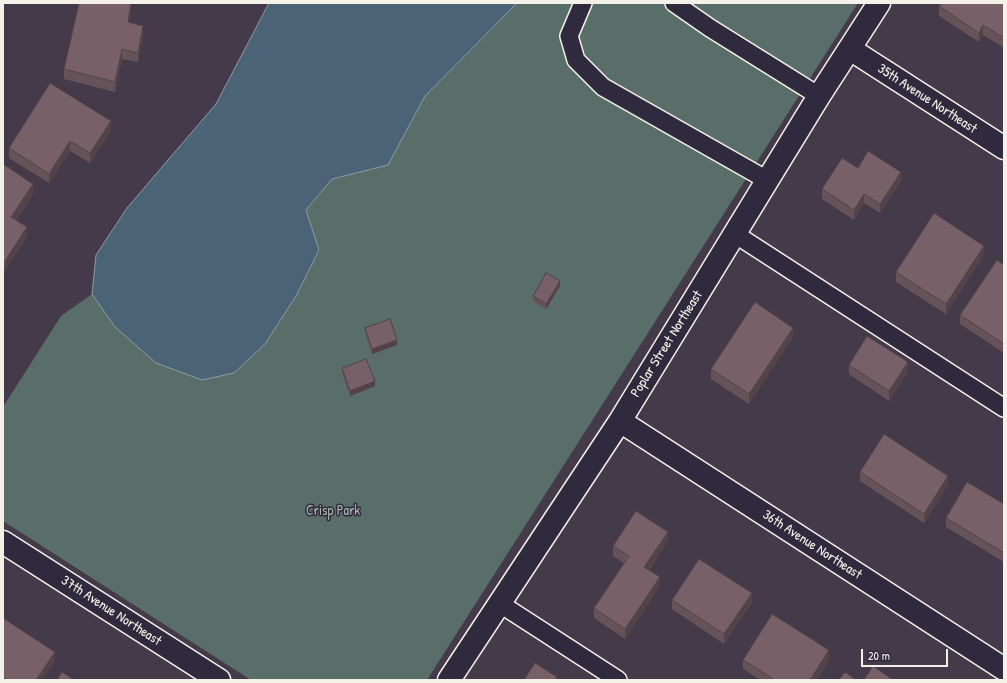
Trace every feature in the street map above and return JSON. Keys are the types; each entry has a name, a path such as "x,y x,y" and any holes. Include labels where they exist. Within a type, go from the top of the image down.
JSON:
{"street":[{"name":"Poplar Street Northeast","path":"449,680 620,421 819,96 879,3"},
{"name":"35th Avenue Northeast","path":"850,49 1004,148"},
{"name":"36th Avenue Northeast","path":"620,421 1004,669"},
{"name":"37th Avenue Northeast","path":"3,542 219,680"}],"lane":[{"path":"583,3 569,36 576,60 603,87 767,180"},
{"path":"674,3 710,28 819,96"},
{"path":"735,234 1004,408"},
{"path":"499,603 618,680"}],"green space":[{"name":"Crisp Park","path":"517,3 858,3 427,680 251,680 3,521 3,407 61,316 92,294 115,327 265,344 296,296 319,250 306,210 332,179 388,165 425,96"}],"water":[{"path":"269,3 517,3 425,96 388,165 332,179 306,210 319,250 296,296 265,344 234,373 202,380 156,363 115,327 92,294 96,255 127,208 216,104"}],"building":[{"path":"79,3 131,3 128,22 143,26 138,53 122,49 115,82 64,69"},
{"path":"941,3 1004,3 1004,38 983,25 979,33 939,6"},
{"path":"50,83 111,121 90,153 70,141 49,174 9,148"},
{"path":"868,151 901,172 880,204 864,194 854,210 822,189 842,158 858,168"},
{"path":"3,164 33,184 11,217 27,227 5,261 3,260"},
{"path":"934,213 984,246 946,304 896,272"},
{"path":"997,260 1004,265 1004,344 960,315"},
{"path":"546,273 560,281 546,304 533,296"},
{"path":"755,302 793,328 749,394 711,369"},
{"path":"390,319 397,340 372,349 365,328"},
{"path":"867,336 908,362 889,391 849,365"},
{"path":"366,359 375,381 350,391 342,368"},
{"path":"884,434 948,476 924,514 860,472"},
{"path":"967,482 1004,504 1004,553 946,518"},
{"path":"636,511 668,532 644,567 660,577 625,629 594,608 629,556 613,546"},
{"path":"699,559 752,593 724,634 672,600"},
{"path":"772,614 829,650 810,680 775,680 743,660"},
{"path":"3,618 55,652 36,680 8,680 3,677"},
{"path":"535,663 557,677 555,680 524,680"},
{"path":"873,666 893,680 864,680"},
{"path":"62,672 74,680 57,680"},
{"path":"845,672 856,680 839,680"}]}
